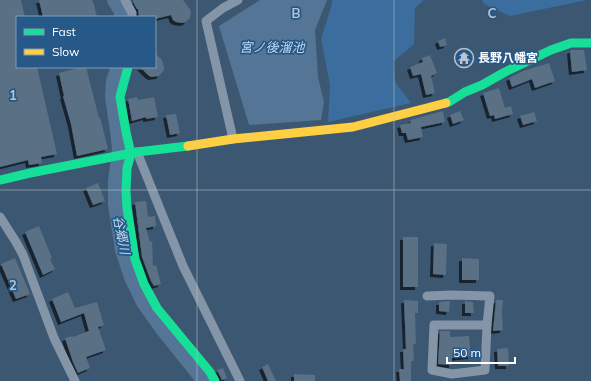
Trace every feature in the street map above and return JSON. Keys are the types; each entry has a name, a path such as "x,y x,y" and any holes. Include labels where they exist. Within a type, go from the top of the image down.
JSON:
{"street":[{"path":"125,0 132,13 132,16"},
{"path":"233,139 206,22 223,8 238,0"},
{"path":"0,180 132,154 233,139 353,127 449,102 465,92 551,50 571,43 591,43"},
{"path":"128,68 120,97 126,132 132,154 183,266 240,381"},
{"path":"132,154 127,168 126,208 136,259 144,284 158,308 210,372 215,381"},
{"path":"0,217 23,255 54,338 75,381"},
{"path":"427,296 490,296 485,370 452,378 432,370 434,325 487,325"}],"shaded area":[{"path":"332,0 424,0 415,8 414,44 393,62 395,82 411,103 328,122 330,85 321,39"},
{"path":"482,0 587,0 510,16 484,4"}],"water":[{"name":"宮ノ後溜池","path":"260,0 327,0 315,30 318,77 324,102 321,120 249,125 219,26"}],"building":[{"path":"0,0 21,0 25,16 16,16 16,68 37,68 57,154 41,157 42,163 29,165 28,160 0,167"},
{"path":"39,0 92,0 97,16 43,16"},
{"path":"133,0 183,0 191,11 190,18 183,23 173,20 171,15 156,19 156,16 139,16 138,9"},
{"path":"445,38 447,45 440,47 438,41"},
{"path":"584,50 587,70 572,72 570,51"},
{"path":"156,54 162,60 164,70 159,76 151,77 141,68 156,68"},
{"path":"430,55 437,73 431,76 435,93 426,95 421,74 413,76 410,67 423,62 422,58"},
{"path":"549,63 555,81 535,88 532,79 512,87 509,78 523,71"},
{"path":"78,68 86,68 108,149 77,156 59,73"},
{"path":"499,88 505,108 511,106 513,114 495,119 494,115 490,116 483,93"},
{"path":"137,97 138,100 154,97 158,117 146,119 146,117 132,121 128,99"},
{"path":"443,111 445,122 421,127 423,137 408,140 406,133 402,133 400,125 411,123 410,120"},
{"path":"460,111 464,120 453,124 450,115"},
{"path":"534,112 537,121 523,125 520,116"},
{"path":"176,114 180,133 170,135 166,115"},
{"path":"98,183 105,201 93,205 86,188"},
{"path":"146,201 148,217 155,216 156,226 146,228 150,242 152,241 153,266 156,265 161,284 154,286 142,257 135,202"},
{"path":"39,226 55,269 43,275 25,232"},
{"path":"403,237 418,237 418,287 403,287"},
{"path":"434,243 447,244 446,275 433,274"},
{"path":"15,258 30,294 16,299 1,264"},
{"path":"462,258 479,259 479,280 462,280"},
{"path":"68,292 75,308 97,302 104,325 98,327 106,350 86,357 90,368 78,373 65,338 73,337 89,331 84,313 61,322 52,299"},
{"path":"404,300 418,301 418,313 415,313 416,344 413,344 414,361 411,361 411,381 400,381 399,369 404,369 403,349 406,349"},
{"path":"496,300 503,300 503,330 493,331"},
{"path":"450,301 449,312 439,311 439,302"},
{"path":"465,301 473,302 474,313 465,313"},
{"path":"440,331 450,331 450,337 469,336 471,356 452,358 452,365 438,364"},
{"path":"508,348 509,366 498,366 497,349"},
{"path":"268,364 276,381 268,381 262,367"},
{"path":"223,368 227,378 222,380 217,370"},
{"path":"294,374 315,375 315,381 294,381"}],"waterway":[{"name":"谷郷川","path":"115,0 123,16"},
{"name":"谷郷川","path":"119,68 114,81 113,97 120,149 116,182 116,205 123,250 132,277 144,302 164,330 205,381"}],"traffic: fast":[{"path":"446,103 465,92 551,50 571,43 591,43"},
{"path":"128,68 120,97 131,154 127,168 126,191 127,208 135,259 144,284 157,308 210,372 215,381"},
{"path":"0,180 137,152 188,146"}],"traffic: slow":[{"path":"188,146 233,139 353,127 446,103"}],"place":[{"name":"長野八幡宮","path":"464,58"}]}
